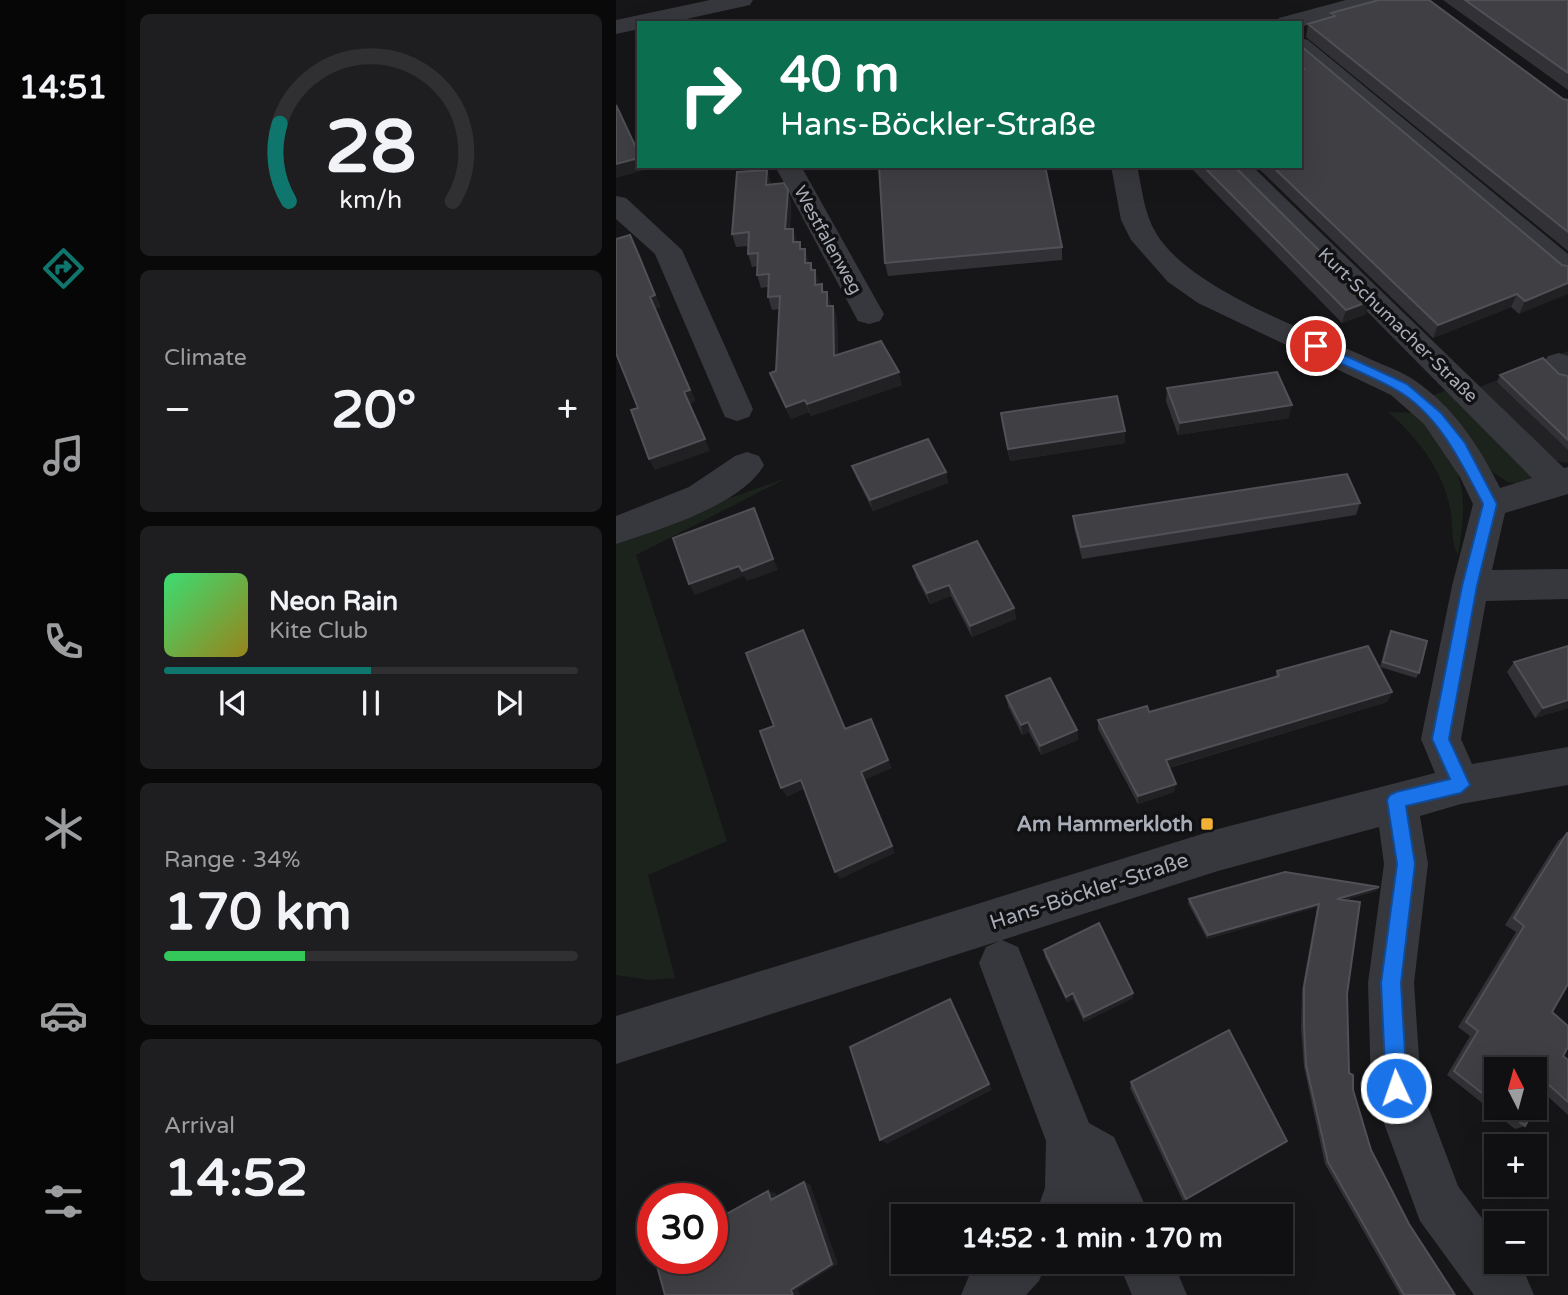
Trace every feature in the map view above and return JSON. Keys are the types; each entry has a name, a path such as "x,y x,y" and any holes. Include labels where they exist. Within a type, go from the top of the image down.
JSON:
{"street":[{"path":"665,21 705,16 742,0"},
{"path":"1294,21 1371,0"},
{"path":"616,27 637,24"},
{"path":"1302,47 1568,269"},
{"name":"Westfalenweg","path":"789,168 869,314"},
{"name":"Kurt-Schumacher-Straße","path":"1125,168 1135,220 1145,240 1178,275 1209,296 1402,387 1436,416 1460,446 1490,504 1563,482 1238,168"},
{"path":"616,204 668,250 737,409"},
{"path":"616,530 683,506 727,483 747,465"},
{"path":"1461,785 1441,739 1470,586 1490,504"},
{"path":"1470,586 1568,584"},
{"name":"Hans-Böckler-Straße","path":"616,1040 1104,884 1396,800 1461,785 1568,766"},
{"path":"1396,800 1406,864 1391,983 1396,1088 1438,1203 1507,1295"},
{"path":"1002,963 1071,1141 1071,1188 1065,1204"},
{"path":"1071,1141 1096,1155 1118,1204"},
{"path":"988,1295 1008,1274"},
{"path":"1150,1274 1160,1295"}],"shaded area":[{"path":"1568,351 1568,463 1556,461 1475,389"},
{"path":"1455,387 1538,474 1522,484 1508,482 1491,471 1431,396"},
{"path":"1388,412 1419,413 1453,463 1459,478 1463,511 1458,555 1454,545 1451,512 1436,469 1410,433"},
{"path":"787,478 636,555 727,841 648,875 675,978 651,980 616,975 616,538"}],"building":[{"path":"1379,0 1429,0 1563,99 1568,100 1568,232 1308,24 1335,16 1331,13"},
{"path":"1465,0 1568,0 1568,73"},
{"path":"1302,47 1562,265 1568,266 1568,283 1525,301 1517,294 1438,325 1274,168 1302,168"},
{"path":"616,105 637,150 637,159 616,164"},
{"path":"879,168 1045,168 1062,247 885,263"},
{"path":"1205,168 1236,168 1370,301 1346,310"},
{"path":"767,170 766,185 784,183 788,190 785,229 793,229 793,242 800,242 800,249 805,249 805,263 811,263 811,270 815,270 815,285 822,284 822,292 827,292 827,306 833,306 834,356 881,341 899,372 807,404 805,400 786,407 770,373 776,371 780,296 768,297 769,274 757,275 758,253 748,254 749,232 732,234 737,172"},
{"path":"630,235 655,295 650,297 690,390 684,392 705,439 649,459 631,410 638,408 616,353 616,239"},
{"path":"1543,358 1559,374 1568,376 1568,440 1500,375"},
{"path":"1277,372 1292,405 1180,423 1167,388"},
{"path":"1117,396 1125,431 1008,449 1001,413"},
{"path":"928,439 946,472 870,500 852,466"},
{"path":"1347,474 1360,503 1081,547 1073,516"},
{"path":"754,508 773,559 742,571 739,566 689,584 673,538"},
{"path":"977,541 1014,608 970,626 949,585 927,593 913,566"},
{"path":"803,630 845,729 871,719 888,760 861,772 892,846 835,872 801,780 781,788 760,731 774,726 746,653"},
{"path":"1391,631 1427,641 1419,673 1383,662"},
{"path":"1368,646 1392,692 1166,760 1176,784 1138,796 1098,720 1147,706 1149,712 1279,676 1277,671"},
{"path":"1568,646 1568,700 1543,708 1514,662"},
{"path":"1050,678 1077,730 1040,746 1028,722 1021,725 1006,696"},
{"path":"1567,833 1568,984 1552,1012 1568,1026 1568,1047 1563,1056 1568,1060 1568,1102 1547,1086 1547,1057 1484,1057 1484,1095 1454,1071 1478,1031 1466,1022 1524,926 1514,918"},
{"path":"1285,872 1379,887 1337,899 1360,902 1347,994 1349,1073 1353,1075 1353,1090 1371,1150 1409,1224 1455,1295 1404,1295 1328,1162 1306,1065 1304,1025 1304,987 1319,904 1208,935 1189,899"},
{"path":"1099,923 1133,993 1084,1017 1073,993 1066,997 1044,950"},
{"path":"950,999 989,1084 880,1140 850,1047"},
{"path":"1229,1030 1287,1141 1186,1199 1131,1082"},
{"path":"1517,1120 1528,1120 1525,1126"},
{"path":"804,1182 832,1264 791,1290 793,1295 665,1295 659,1274 728,1274 728,1213 768,1191 771,1200"}],"place":[{"name":"Am Hammerkloth","path":"1207,824"}],"route":[{"path":"1316,346 1402,387 1436,416 1460,446 1490,504 1470,586 1441,739 1461,785 1396,800 1406,864 1391,983 1396,1088"}]}
